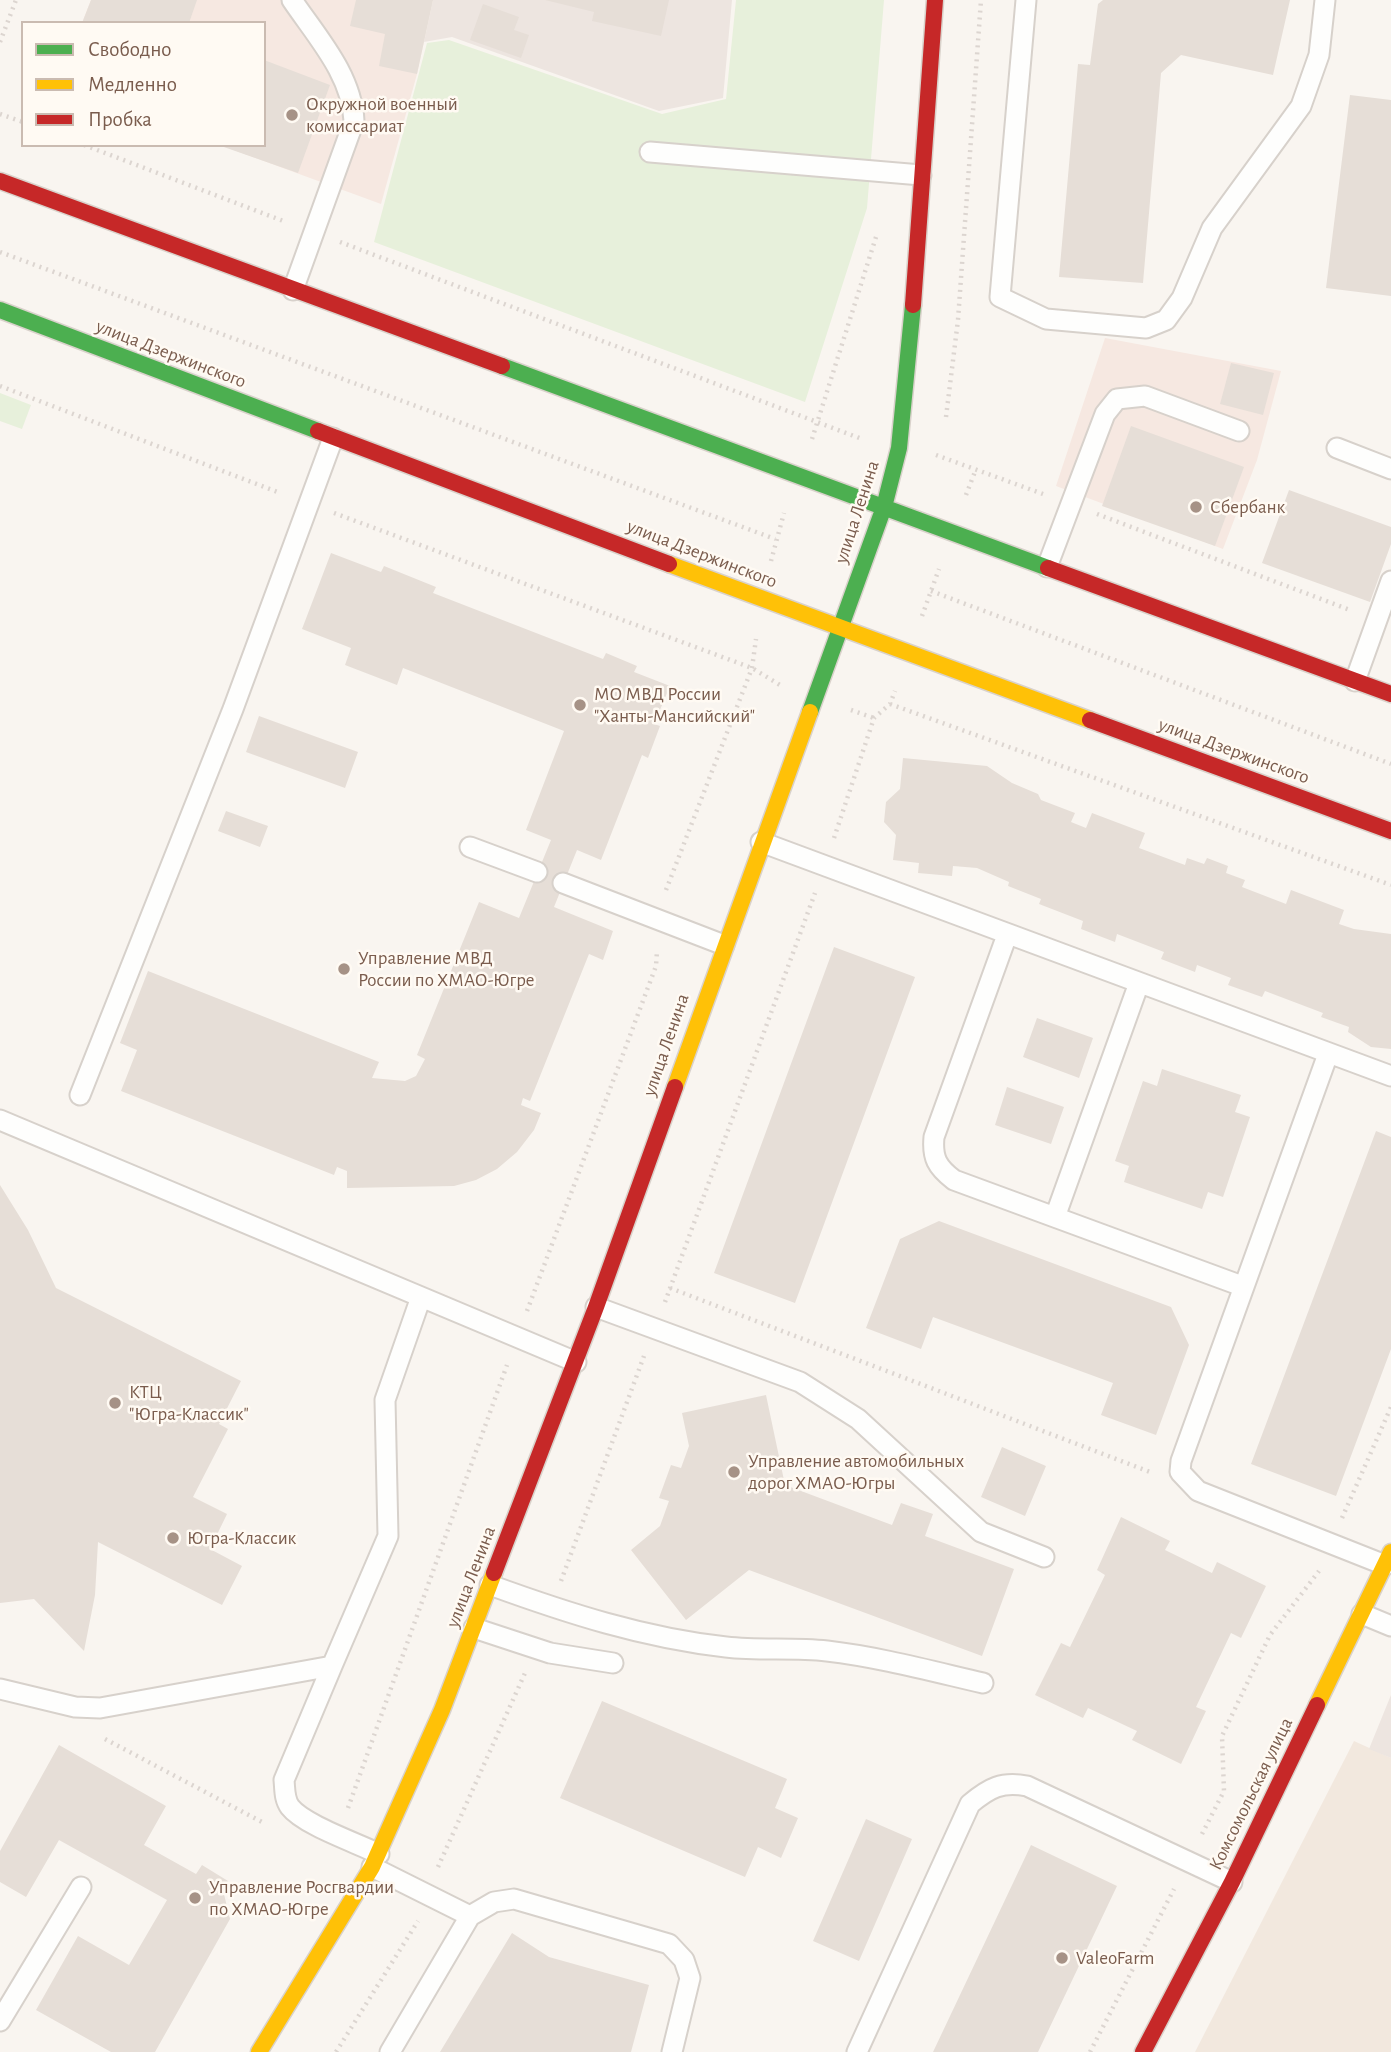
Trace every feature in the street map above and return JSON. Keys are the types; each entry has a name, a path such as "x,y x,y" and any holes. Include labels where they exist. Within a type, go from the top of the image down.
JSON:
{"main road":[{"name":"улица Ленина","path":"259,2052 375,1860 474,1628 576,1362 761,842 884,507 899,448 905,402 934,0"},
{"path":"0,181 1391,694"},
{"name":"улица Дзержинского","path":"0,310 762,600 1391,831"},
{"name":"Комсомольская улица","path":"1143,2052 1232,1882 1388,1559"}],"lane":[{"path":"292,0 343,76 353,100 354,121 293,290"},
{"path":"1026,0 1000,297 1046,319 1146,328 1166,320 1182,298 1212,228 1301,106 1319,55 1325,0"},
{"path":"650,152 921,175"},
{"path":"1048,567 1105,414 1117,399 1145,396 1239,431"},
{"path":"80,1095 233,709 332,438"},
{"path":"1337,449 1391,468"},
{"path":"1355,681 1391,581"},
{"path":"761,842 1391,1076"},
{"path":"470,847 537,872"},
{"path":"563,883 724,945"},
{"path":"1007,935 934,1137 932,1153 939,1169 954,1180 1242,1286"},
{"path":"1055,1217 1139,983"},
{"path":"1328,1054 1242,1286 1181,1461 1180,1472 1198,1491 1332,1544 1388,1559"},
{"path":"0,1120 576,1362"},
{"path":"421,1297 385,1401 387,1536 284,1780 285,1796 290,1808 338,1835 427,1895 470,1916"},
{"path":"596,1307 800,1382 827,1396 858,1419 981,1532 1044,1557"},
{"path":"490,1585 615,1626 726,1647 825,1651 876,1658 983,1683"},
{"path":"1362,1614 1391,1626"},
{"path":"474,1628 534,1649 613,1664"},
{"path":"0,1689 75,1707 100,1708 332,1666"},
{"path":"856,2052 971,1804 988,1789 1009,1783 1027,1786 1232,1882"},
{"path":"0,2021 81,1887"},
{"path":"390,2052 470,1916 494,1902 514,1899 669,1944 684,1959 690,1978 672,2052"}],"path":[{"path":"0,42 16,0"},
{"path":"944,429 958,320 982,0"},
{"path":"0,114 21,121"},
{"path":"89,147 818,423"},
{"path":"338,1835 517,1338 656,967 664,897 752,668 775,539 818,423 879,227"},
{"path":"0,252 775,539"},
{"path":"0,386 752,668 782,686"},
{"path":"940,456 942,443"},
{"path":"551,1607 824,866 874,718 890,704 975,469 1377,620"},
{"path":"931,591 1391,764"},
{"path":"890,704 1391,885"},
{"path":"670,1288 1165,1478 1180,1472"},
{"path":"1329,1516 1341,1521 1391,1407"},
{"path":"1090,2052 1224,1791 1222,1736 1270,1635 1317,1575 1332,1544"},
{"path":"336,2052 417,1922 534,1649"},
{"path":"95,1734 268,1825"}],"shaded area":[{"path":"91,0 433,0 417,74 381,204 225,147 266,147 266,21 83,21"},
{"path":"433,0 732,0 723,98 659,111 452,37 424,42"},
{"path":"1105,338 1281,371 1257,460 1223,549 1056,486"},
{"path":"1391,1695 1391,1758 1369,1749"},
{"path":"1354,1741 1391,1758 1391,2052 1195,2052"}],"green space":[{"path":"736,0 884,0 867,208 805,402 374,242 427,43 449,40 662,114 726,99"},
{"path":"0,393 31,405 22,429 0,421"}],"building":[{"path":"91,0 197,0 190,21 83,21"},
{"path":"356,0 433,0 417,74 379,66 385,34 350,26"},
{"path":"545,0 669,0 661,36 592,21 594,12"},
{"path":"1103,0 1290,0 1273,75 1181,55 1161,73 1143,283 1059,277 1078,64 1090,65 1098,4"},
{"path":"483,4 519,17 514,30 529,35 521,58 470,40"},
{"name":"Окружной военный комиссариат","path":"266,61 330,85 298,173 224,147 266,147"},
{"path":"1350,95 1391,100 1391,296 1326,288"},
{"path":"1231,363 1274,373 1263,415 1220,404"},
{"path":"1131,426 1244,467 1215,546 1102,506"},
{"path":"1289,490 1391,527 1391,544 1370,602 1262,563"},
{"path":"331,553 381,572 384,566 436,587 433,593 603,659 606,653 637,666 634,672 670,686 654,724 660,726 648,758 642,755 601,860 577,850 554,907 613,931 603,960 589,954 530,1101 523,1098 521,1105 541,1113 534,1130 517,1152 497,1169 476,1180 454,1186 347,1188 347,1171 337,1167 334,1175 121,1091 137,1050 120,1043 148,971 379,1062 372,1078 405,1081 416,1076 425,1059 417,1055 479,902 519,918 551,840 526,830 564,731 403,668 397,685 345,665 351,648 302,629"},
{"path":"259,716 358,752 345,788 246,752"},
{"path":"903,758 987,766 1012,783 1038,794 1041,800 1075,813 1071,822 1086,828 1092,813 1145,833 1139,848 1185,865 1187,858 1204,864 1207,858 1228,866 1226,873 1245,880 1242,887 1286,904 1291,890 1344,910 1339,924 1391,934 1391,1049 1371,1047 1348,1032 1349,1027 1321,1017 1323,1013 1265,991 1262,997 1228,985 1231,978 1197,965 1195,972 1161,959 1164,952 1117,934 1115,942 1081,929 1083,921 1039,904 1041,899 1008,886 1009,882 977,868 953,866 952,876 918,873 919,863 893,860 896,835 884,822 886,802 900,789"},
{"path":"226,811 268,826 260,847 218,831"},
{"path":"834,947 915,977 795,1303 714,1273"},
{"path":"1037,1018 1093,1038 1079,1078 1023,1057"},
{"path":"1162,1069 1241,1095 1235,1112 1250,1117 1223,1197 1208,1192 1202,1209 1124,1182 1129,1166 1115,1161 1143,1081 1157,1086"},
{"path":"1007,1087 1064,1107 1051,1144 995,1125"},
{"path":"1376,1131 1391,1137 1391,1349 1336,1496 1251,1464"},
{"name":"КТЦ \"Югра-Классик\"","path":"0,1185 28,1230 56,1288 241,1381 219,1424 228,1429 193,1497 227,1514 210,1549 242,1566 222,1605 98,1542 95,1595 84,1651 34,1599 0,1603"},
{"path":"939,1221 1171,1307 1189,1345 1156,1435 1101,1415 1113,1383 933,1317 921,1349 866,1328 900,1239"},
{"path":"766,1395 785,1485 892,1525 901,1503 933,1514 925,1536 1014,1569 982,1656 749,1570 686,1620 631,1550 660,1526 669,1501 659,1498 671,1465 681,1468 689,1446 682,1413"},
{"path":"1002,1447 1046,1466 1025,1516 981,1497"},
{"path":"1121,1517 1170,1541 1165,1550 1212,1573 1217,1562 1266,1586 1241,1638 1231,1633 1196,1707 1206,1711 1181,1764 1132,1740 1137,1731 1088,1708 1083,1718 1035,1695 1061,1643 1070,1647 1105,1575 1097,1570"},
{"path":"602,1701 787,1779 775,1808 798,1818 781,1858 758,1847 745,1877 560,1798"},
{"name":"Управление Росгвардии по ХМАО-Югре","path":"59,1745 166,1806 144,1845 196,1874 202,1865 228,1881 223,1890 230,1919 155,2052 111,2052 36,2010 78,1936 129,1965 167,1900 59,1840 26,1897 0,1882 0,1851"},
{"path":"866,1819 912,1839 859,1961 813,1941"},
{"path":"1031,1845 1117,1886 1038,2052 933,2052"},
{"path":"512,1933 549,1957 649,1985 631,2052 440,2052"}],"traffic: fast":[{"path":"810,712 884,507 899,448 913,305"},
{"path":"0,310 318,431"},
{"path":"502,366 1048,568"}],"traffic: slow":[{"path":"669,564 1090,720"},
{"path":"675,1087 810,712"},
{"path":"1317,1705 1391,1552"},
{"path":"259,2052 372,1867 442,1710 494,1573"}],"traffic: jam":[{"path":"913,305 935,0"},
{"path":"0,181 502,366"},
{"path":"318,431 669,564"},
{"path":"1048,568 1391,694"},
{"path":"1090,720 1391,831"},
{"path":"494,1573 596,1307 675,1087"},
{"path":"1143,2052 1232,1882 1317,1705"}],"place":[{"name":"Окружной военный комиссариат","path":"292,115"},
{"name":"Сбербанк","path":"1196,507"},
{"name":"МО МВД России \"Ханты-Мансийский\"","path":"580,705"},
{"name":"Управление МВД России по ХМАО-Югре","path":"344,969"},
{"name":"КТЦ \"Югра-Классик\"","path":"115,1403"},
{"name":"Управление автомобильных дорог ХМАО-Югры","path":"734,1472"},
{"name":"Югра-Классик","path":"173,1538"},
{"name":"Управление Росгвардии по ХМАО-Югре","path":"195,1898"},
{"name":"ValeoFarm","path":"1062,1958"}]}
